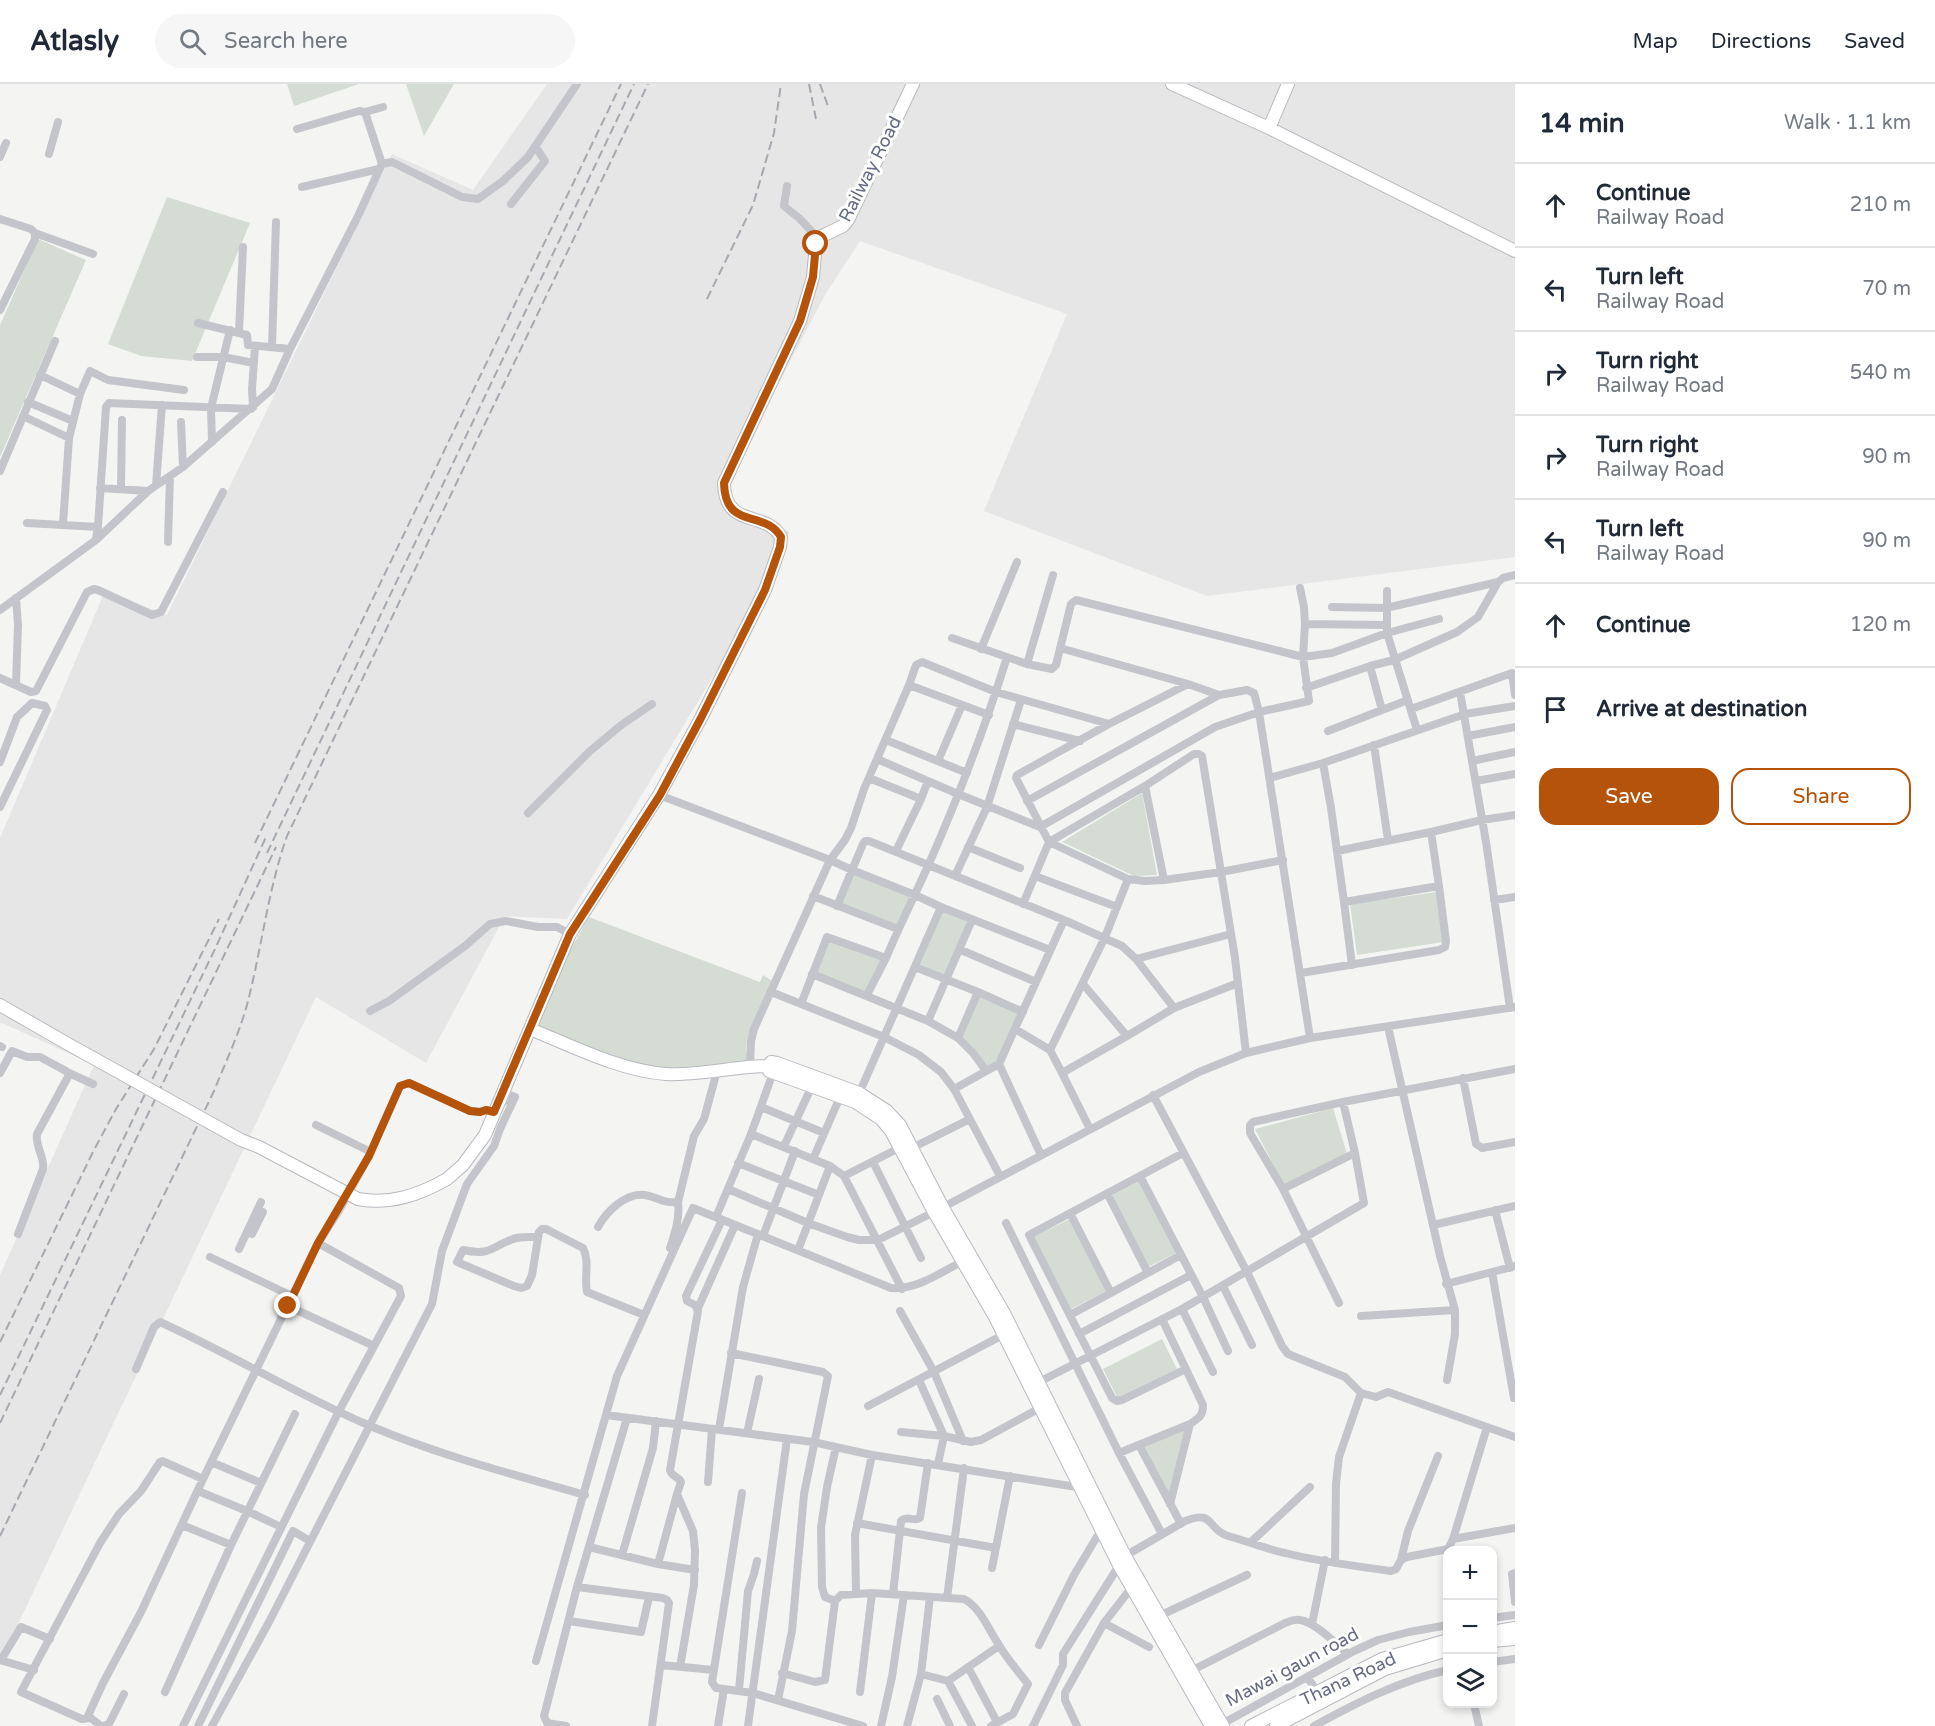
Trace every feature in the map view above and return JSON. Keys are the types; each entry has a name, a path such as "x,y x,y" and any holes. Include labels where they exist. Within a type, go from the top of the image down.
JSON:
{"street":[{"path":"302,187 392,162 462,196 478,198 503,181 528,156 578,84"},
{"name":"Railway Road","path":"819,239 843,226 848,220 913,84"},
{"path":"1172,84 1269,128 1515,251"},
{"path":"1269,128 1288,84"},
{"path":"297,129 359,111 365,112 383,107"},
{"path":"0,610 96,540 148,491 183,467 252,408 275,385 290,349 358,216 380,166 365,112"},
{"path":"48,154 58,122"},
{"path":"0,157 6,142"},
{"path":"511,204 545,161 535,146"},
{"path":"0,1005 241,1140 259,1147 358,1199 383,1201 404,1198 428,1190 447,1179 463,1165 485,1135 570,934 660,795 744,634 765,590 780,547 781,537 772,526 735,512 727,504 724,483 800,321 813,277 816,244 819,239 784,206 787,186"},
{"path":"0,219 93,254"},
{"path":"272,347 276,222"},
{"path":"0,310 35,234"},
{"path":"239,332 243,247"},
{"path":"198,323 247,335 248,345 290,349"},
{"path":"212,442 211,408 230,330"},
{"path":"0,471 55,341"},
{"path":"252,408 255,346"},
{"path":"196,357 223,357 254,363"},
{"path":"63,524 69,438 80,394 90,371 108,380 184,390"},
{"path":"40,375 80,394"},
{"path":"28,402 73,421"},
{"path":"96,540 106,407 109,403 252,408"},
{"path":"156,485 162,405"},
{"path":"23,416 69,438"},
{"path":"121,489 122,420"},
{"path":"181,422 183,467"},
{"path":"168,542 170,476"},
{"path":"100,488 148,491"},
{"path":"0,678 31,692 36,691 87,592 91,590 98,590 152,615 161,612 223,492"},
{"path":"27,523 98,527"},
{"path":"981,649 1017,562"},
{"path":"1027,664 1053,575"},
{"path":"1306,688 1394,660 1457,632 1470,624 1481,612 1498,582 1515,575"},
{"path":"1332,607 1386,608 1498,582"},
{"path":"1040,827 1215,728 1259,712 1309,701 1303,657 1305,624 1300,588"},
{"path":"1387,591 1387,629 1394,660 1418,730"},
{"path":"16,598 18,635 16,686"},
{"path":"952,638 1048,669 1054,668 1071,604 1076,600 1303,657 1332,653 1387,629 1439,619"},
{"path":"1305,624 1387,629"},
{"path":"1060,648 1218,694"},
{"path":"867,995 929,865 989,715 1007,657"},
{"path":"750,1066 754,1029 830,860 851,828 869,778 916,665 922,662 996,692 1109,724"},
{"path":"1370,666 1382,710"},
{"path":"1328,731 1382,710 1460,692 1512,674 1515,696"},
{"path":"1188,684 1109,724 1017,775 1017,781 1040,827 1049,842 1128,879 1144,881 1164,879 1221,872 1283,860"},
{"path":"909,685 989,715"},
{"path":"1027,801 1218,694 1247,690 1254,693 1270,778 1310,1038"},
{"path":"728,1189 859,1240 878,1240 905,1228 1153,1095 1199,1072 1246,1053 1310,1038 1512,1008 1460,692"},
{"path":"955,876 987,807 1021,700"},
{"path":"0,762 17,717 32,703 45,706 47,710 0,807"},
{"path":"528,813 589,752 620,726 652,704"},
{"path":"938,761 962,705"},
{"path":"1270,778 1323,763 1465,714 1515,706"},
{"path":"1013,724 1080,741"},
{"path":"1468,736 1515,728"},
{"path":"886,740 967,773"},
{"path":"1374,744 1388,840"},
{"path":"1472,761 1515,752"},
{"path":"1023,904 1049,842 1145,786 1194,754 1202,756 1231,934 1246,1053"},
{"path":"877,759 987,807 1040,827"},
{"path":"1323,763 1352,965"},
{"path":"1476,781 1515,774"},
{"path":"869,778 921,799"},
{"path":"896,851 928,781"},
{"path":"1145,786 1164,879"},
{"path":"660,795 830,860 1050,950"},
{"path":"1337,851 1515,815"},
{"path":"1301,973 1439,950 1445,947 1431,832"},
{"path":"837,906 865,842 869,841 1122,946 1136,959 1174,1008"},
{"path":"968,847 1020,868"},
{"path":"1035,876 1117,907"},
{"path":"1050,1050 1105,937 1128,879"},
{"path":"1344,902 1439,886"},
{"path":"813,896 898,929"},
{"path":"1494,900 1515,897"},
{"path":"857,1098 941,907"},
{"path":"928,1021 961,950 972,920"},
{"path":"954,1089 999,1064 1064,920"},
{"path":"370,1011 388,1001 465,946 490,924 506,921 538,927 557,927 570,934"},
{"path":"1136,959 1231,934"},
{"path":"801,1004 827,937 885,958"},
{"path":"961,950 1036,982"},
{"path":"915,967 1023,1012"},
{"path":"812,974 928,1021 958,1038 986,1071"},
{"path":"1062,1073 1174,1008 1238,982"},
{"path":"1083,984 1127,1036"},
{"path":"771,992 884,1037 919,1055 941,1072 954,1089 1000,1176"},
{"path":"958,1038 978,992"},
{"path":"1388,1027 1446,1284 1455,1310 1455,1334 1447,1380"},
{"path":"530,1029 616,1062 665,1074 772,1066 887,1111 900,1125 939,1210 967,1259 1004,1335 1034,1385 1040,1408 1085,1488 1101,1530 1160,1616 1188,1673"},
{"path":"1015,1029 1050,1050 1090,1129"},
{"path":"0,1073 12,1051 27,1057 40,1056 93,1084"},
{"path":"999,1064 1041,1155"},
{"path":"772,1066 840,1097 857,1098"},
{"path":"698,1308 687,1301 686,1296 751,1134 772,1066"},
{"path":"1339,1303 1283,1189 1250,1133 1250,1125 1254,1122 1343,1102 1515,1069"},
{"path":"651,1300 677,1223 678,1202 692,1146 704,1119 717,1071"},
{"path":"18,1234 44,1164 37,1145 37,1134 69,1077 69,1073"},
{"path":"1463,1078 1476,1144 1482,1148 1515,1142"},
{"path":"87,1718 141,1612 318,1243 371,1152 397,1090 403,1084 409,1083 470,1111 486,1110 493,1116"},
{"path":"784,1146 812,1086"},
{"path":"212,1726 432,1304 442,1251 467,1184 494,1146 515,1096 510,1095 493,1116"},
{"path":"1153,1095 1247,1272 1278,1339 1288,1354 1345,1377 1361,1393 1376,1397 1388,1392 1515,1437"},
{"path":"813,1159 840,1097"},
{"path":"1034,1385 1224,1286 1364,1203 1343,1102"},
{"path":"761,1107 824,1132"},
{"path":"844,1176 970,1119"},
{"path":"316,1125 371,1152"},
{"path":"751,1134 830,1166 844,1176 902,1289"},
{"path":"708,1482 743,1287 760,1235 774,1208 795,1151"},
{"path":"1184,1153 1029,1235 1112,1398 1117,1401 1186,1369"},
{"path":"1283,1189 1355,1153"},
{"path":"873,1162 921,1257"},
{"path":"738,1163 819,1195"},
{"path":"798,1250 830,1166"},
{"path":"1140,1176 1203,1296 1228,1351"},
{"path":"1107,1193 1148,1273"},
{"path":"598,1227 604,1216 630,1196 644,1194 668,1203 678,1202"},
{"path":"261,1202 241,1251 263,1212"},
{"path":"1433,1225 1515,1206"},
{"path":"536,1661 617,1376 693,1208 891,1288 902,1289 913,1286 967,1259"},
{"path":"1446,1284 1513,1267 1495,1210"},
{"path":"1070,1213 1111,1293"},
{"path":"1006,1223 1119,1454 1162,1534"},
{"path":"658,1564 681,1482 679,1478 672,1475 670,1470 698,1308 735,1225"},
{"path":"538,1237 515,1238 498,1247 478,1253 463,1250 457,1262 521,1288 527,1286 530,1282 539,1232 546,1229 583,1248 586,1254 587,1292 644,1315"},
{"path":"183,1726 339,1411 401,1296 399,1288 318,1243"},
{"path":"1070,1315 1181,1255"},
{"path":"210,1257 292,1296"},
{"path":"967,1259 1004,1312 1034,1385 1122,1560 1132,1587 1188,1673 1218,1725"},
{"path":"1492,1272 1514,1401"},
{"path":"1079,1334 1191,1275"},
{"path":"1224,1286 1252,1346"},
{"path":"288,1306 374,1346"},
{"path":"1182,1309 1213,1372"},
{"path":"1360,1316 1455,1310"},
{"path":"900,1311 934,1372 963,1441"},
{"path":"1119,1454 1190,1424 1200,1418 1203,1412 1203,1405 1162,1319"},
{"path":"136,1369 154,1327 160,1322 369,1425 440,1453 585,1495"},
{"path":"868,1406 1004,1335"},
{"path":"1504,1341 1515,1338"},
{"path":"731,1353 826,1373 828,1379 813,1442 804,1494 792,1631 778,1700"},
{"path":"747,1433 759,1379"},
{"path":"919,1380 944,1436 938,1464"},
{"path":"1335,1563 1336,1484 1339,1457 1361,1393"},
{"path":"901,1432 944,1436 971,1442 981,1440 1040,1408"},
{"path":"165,1692 231,1545 295,1414"},
{"path":"606,1415 813,1442 872,1455 1085,1488"},
{"path":"566,1726 547,1723 543,1716 577,1587 627,1418"},
{"path":"622,1555 653,1448 656,1421"},
{"path":"1170,1504 1190,1424"},
{"path":"1401,1560 1413,1555 1448,1549 1487,1427"},
{"path":"748,1726 787,1439"},
{"path":"1139,1445 1181,1524"},
{"path":"835,1601 825,1597 822,1587 822,1528 826,1487 837,1447"},
{"path":"856,1594 854,1551 857,1523 872,1455"},
{"path":"1033,1726 1063,1665 1063,1654 1122,1560 1162,1534 1194,1517 1204,1517 1220,1533 1283,1553 1391,1571 1396,1569 1401,1560 1408,1531 1438,1456"},
{"path":"124,1694 109,1724 102,1726 91,1718 82,1719 21,1692 100,1543 119,1514 141,1491 160,1462 203,1479"},
{"path":"211,1462 261,1483"},
{"path":"893,1594 901,1521 920,1518 928,1463"},
{"path":"947,1598 964,1468"},
{"path":"992,1568 1010,1476"},
{"path":"1251,1542 1310,1487"},
{"path":"198,1491 293,1531 310,1541"},
{"path":"742,1493 713,1686 753,1693 863,1726"},
{"path":"677,1494 693,1531 695,1550 695,1570 680,1667"},
{"path":"857,1523 996,1548"},
{"path":"182,1525 231,1545"},
{"path":"1453,1539 1515,1528"},
{"path":"1040,1645 1074,1575 1101,1530"},
{"path":"198,1726 293,1531"},
{"path":"589,1547 658,1564 695,1570"},
{"path":"1312,1624 1324,1560"},
{"path":"739,1690 747,1591 757,1561"},
{"path":"1515,1573 1512,1574 1512,1580 1515,1602"},
{"path":"1160,1616 1247,1575"},
{"path":"577,1587 663,1598 669,1603 652,1726"},
{"path":"1077,1726 1065,1700 1065,1693 1104,1623 1132,1587"},
{"path":"782,1673 815,1682 825,1680 835,1601 841,1595 872,1593 964,1599 971,1603 999,1646 1028,1684 1013,1714 994,1724 968,1667"},
{"path":"860,1692 872,1593"},
{"path":"881,1726 892,1677 904,1595"},
{"path":"569,1621 642,1632 649,1597"},
{"path":"907,1726 921,1674 930,1597"},
{"path":"1497,1617 1515,1615"},
{"path":"1188,1673 1285,1623 1301,1620 1312,1624 1348,1654"},
{"path":"1104,1623 1149,1647"},
{"name":"Mawai gaun road","path":"1218,1725 1378,1640 1443,1626"},
{"path":"34,1670 1,1660 21,1627 50,1639"},
{"path":"1497,1631 1515,1628"},
{"path":"1497,1640 1515,1638"},
{"name":"Thana Road","path":"1276,1726 1382,1659 1443,1641"},
{"path":"948,1681 999,1646"},
{"name":"Thana Road","path":"1251,1726 1385,1669 1443,1652"},
{"path":"1497,1661 1515,1659"},
{"path":"661,1665 714,1670"},
{"path":"1314,1726 1384,1691 1443,1671"},
{"path":"921,1674 948,1681 972,1726"},
{"path":"1307,1677 1321,1697"},
{"path":"718,1726 724,1689"},
{"path":"937,1699 950,1726"},
{"path":"1475,1708 1479,1726"}],"shaded area":[{"path":"287,84 359,84 294,106"},
{"path":"406,84 454,84 424,136"},
{"path":"547,84 1515,84 1515,557 1207,596 984,511 1067,314 860,241 825,295 728,480 736,507 789,532 744,625 567,919 505,916 426,1063 316,997 0,1662 0,1275 94,1065 0,1022 0,838 105,591 167,615 392,154 473,190"},
{"path":"167,197 250,223 192,361 141,356 108,344"},
{"path":"38,239 86,260 0,457 0,325"},
{"path":"1142,793 1157,875 1134,876 1062,842"},
{"path":"854,874 910,897 897,926 839,905"},
{"path":"1437,892 1444,942 1357,955 1350,904"},
{"path":"943,911 969,922 946,976 920,965"},
{"path":"589,917 760,982 763,975 774,982 747,1039 749,1065 663,1071 621,1060 538,1029 536,1026 564,961"},
{"path":"830,939 882,959 865,992 816,972"},
{"path":"979,994 1021,1012 997,1064 988,1068 960,1038"},
{"path":"1333,1108 1347,1154 1284,1186 1255,1129"},
{"path":"1139,1181 1176,1253 1148,1267 1111,1196"},
{"path":"1070,1219 1106,1291 1071,1309 1033,1237"},
{"path":"1162,1339 1177,1369 1118,1399 1103,1369"},
{"path":"1188,1428 1169,1498 1142,1447"}],"railway":[{"path":"255,843 621,84"},
{"path":"267,853 634,84"},
{"path":"0,1536 214,1091 248,1001 275,877 287,836 648,84"},
{"path":"707,299 753,205 774,133 781,84"},
{"path":"809,84 816,119"},
{"path":"820,84 829,109"},
{"path":"0,1395 215,949 266,837"},
{"path":"0,1423 276,847"},
{"path":"0,1342 94,1150 116,1109 154,1049 219,919"}],"route":[{"path":"288,1306 318,1243 369,1156 400,1086 409,1083 470,1111 494,1112 570,934 660,795 728,666 765,590 780,547 781,537 772,526 735,512 727,504 724,483 800,321 813,277 816,244"}]}
